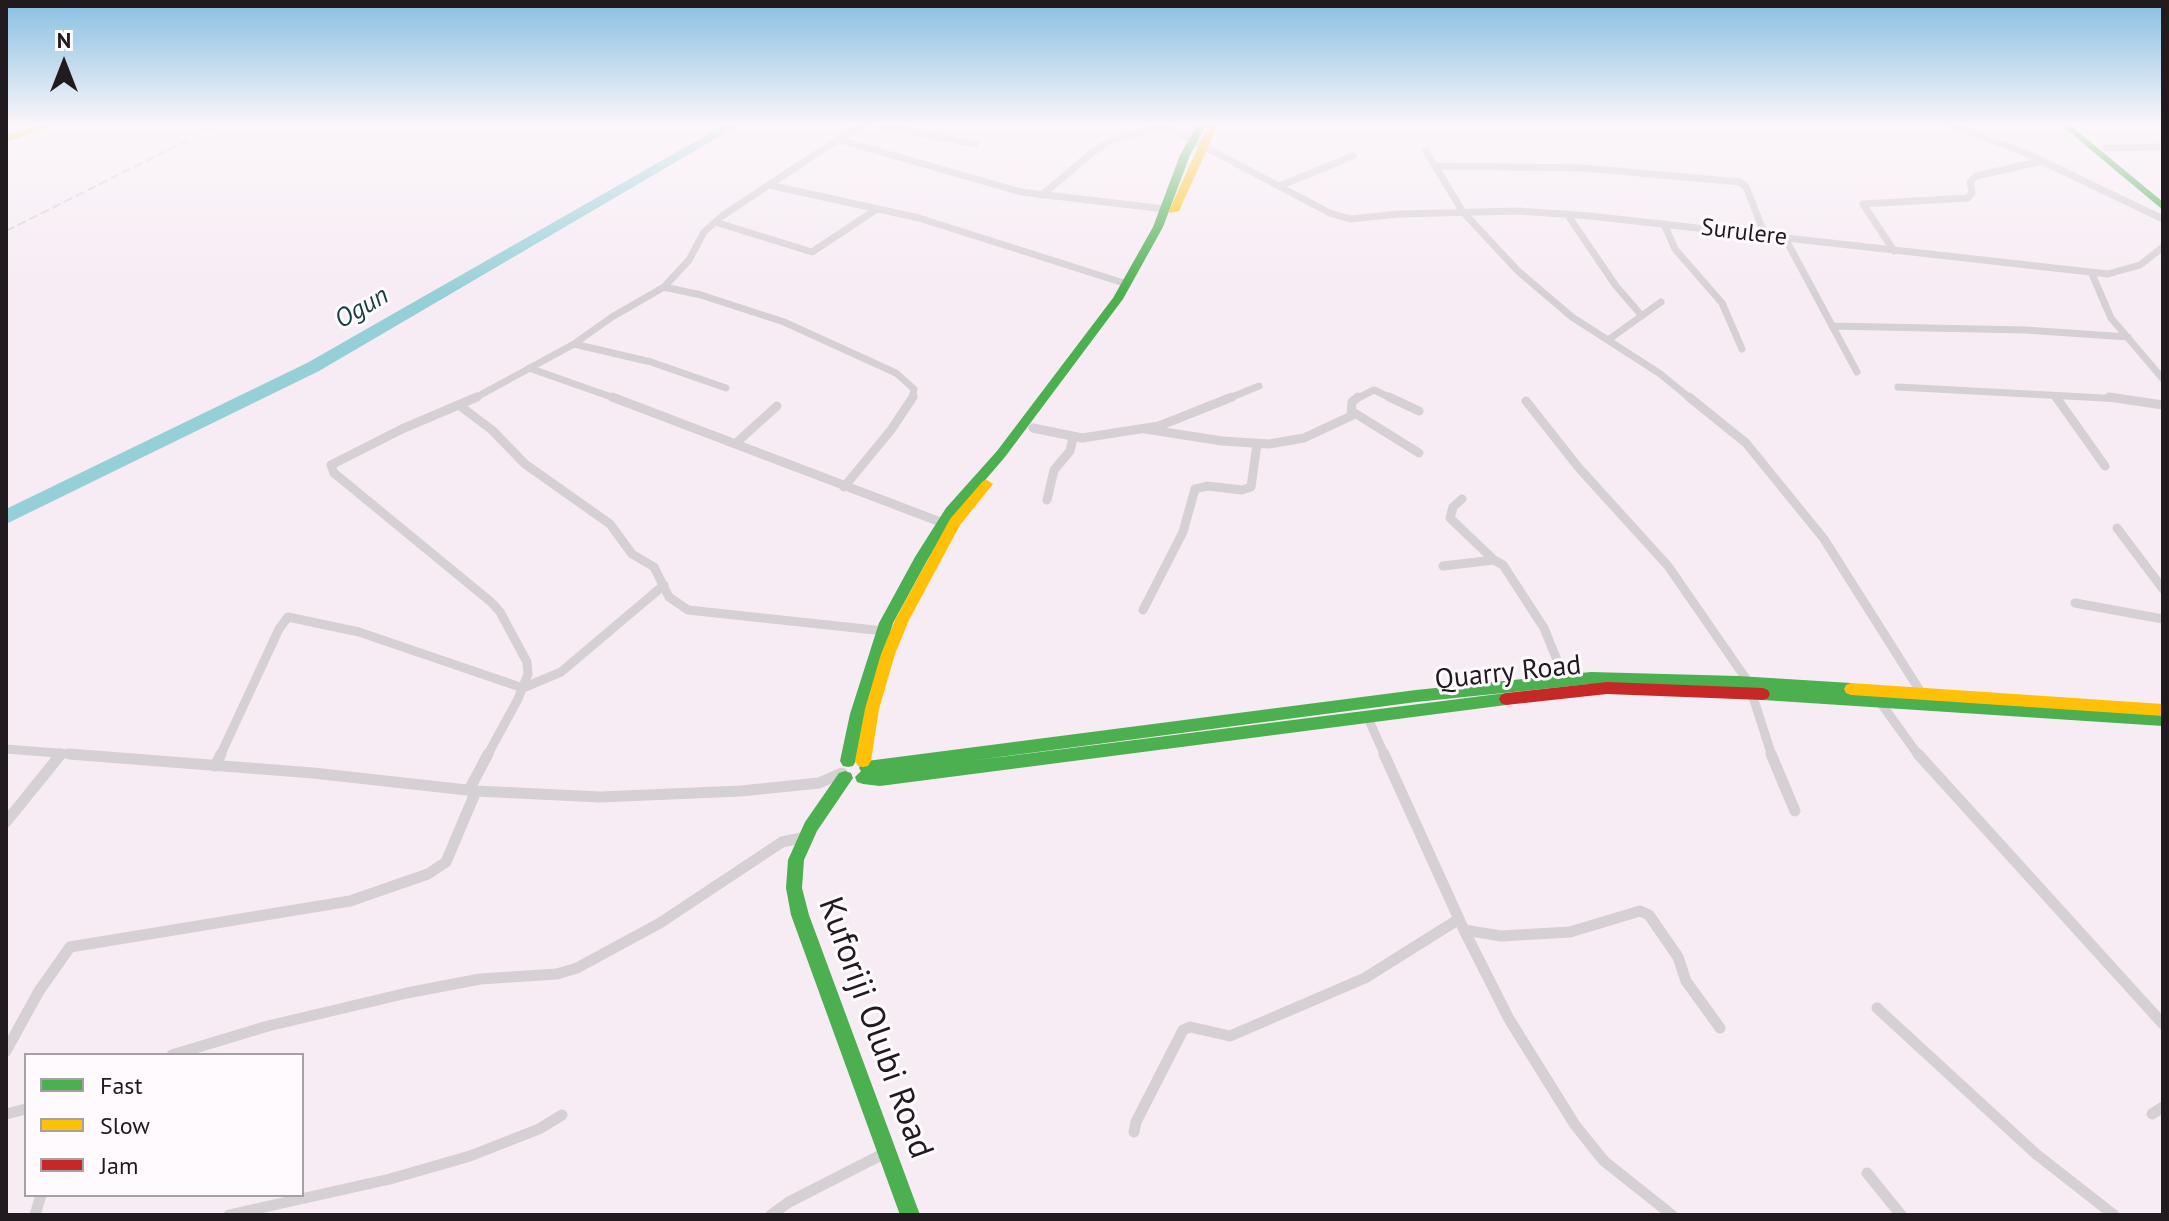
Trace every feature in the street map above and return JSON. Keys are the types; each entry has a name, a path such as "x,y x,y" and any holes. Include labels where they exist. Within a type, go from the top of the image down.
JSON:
{"main road":[{"path":"855,770 858,714 884,631 922,557 943,523 1088,343 1127,284 1178,182"},
{"path":"855,770 888,654 932,560 955,522 1033,428 1126,304 1166,229 1183,182"},
{"path":"2133,182 2163,207"},
{"path":"2147,182 2163,195"},
{"name":"Quarry Road","path":"855,770 1416,696 1612,678 1751,688 1880,702 2163,720"},
{"name":"Quarry Road","path":"855,770 880,779 1607,688 1751,688 1922,694 2163,710"},
{"name":"Kuforiji Olubi Road","path":"855,770 806,837 796,860 794,888 800,915 910,1215"}],"street":[{"path":"6,1051 39,991 70,947 350,901 428,874 446,862 473,790 523,688 527,662 500,612 491,602 331,469 331,465 460,406 574,344 612,317 664,287 689,260 704,232 774,182"},
{"path":"984,182 1042,195 1165,209"},
{"path":"1042,195 1057,182"},
{"name":"Surulere","path":"1276,182 1330,213 1350,219 1463,212 1567,214 2092,274 2128,271 2163,247"},
{"path":"1282,185 1289,182"},
{"path":"1445,182 1463,212 1518,271 1572,317 1659,373 1746,443 1824,539 1922,694"},
{"path":"1740,182 1746,187 1765,235"},
{"path":"1894,251 1863,204 1968,198 1972,193 1970,182"},
{"path":"2086,182 2163,219"},
{"path":"769,185 971,233 1127,284"},
{"path":"715,222 812,252 877,209"},
{"path":"1567,214 1616,286 1642,316"},
{"path":"1664,224 1675,249 1722,303 1742,349"},
{"path":"1785,238 1857,372"},
{"path":"2092,274 2111,318 2163,379"},
{"path":"664,287 701,295 784,322 908,381 914,389 914,396 891,430 844,487"},
{"path":"1608,340 1661,302"},
{"path":"1832,326 2025,330 2128,337"},
{"path":"574,344 651,362 726,388"},
{"path":"529,368 943,523"},
{"path":"1033,428 1073,438 1145,429 1172,423 1259,386"},
{"path":"1898,387 2102,396 2163,405"},
{"path":"1353,412 1352,402 1374,390 1419,411"},
{"path":"2055,396 2105,466"},
{"path":"1526,401 1579,468 1668,566 1751,688 1772,756 1795,811"},
{"path":"460,406 492,430 525,464 610,524 632,554 654,567 675,603 699,613 884,631"},
{"path":"736,443 777,406"},
{"path":"1145,429 1257,444 1287,443 1304,438 1353,412"},
{"path":"1353,412 1419,453"},
{"path":"1047,500 1054,470 1070,451 1073,438"},
{"path":"1143,610 1183,532 1195,489 1207,486 1242,490 1251,487 1257,444"},
{"path":"1462,499 1453,507 1450,518 1517,583 1532,605 1565,680"},
{"path":"2117,528 2163,589"},
{"path":"1443,566 1494,560"},
{"path":"215,766 279,629 288,617 359,632 523,688 561,672 664,585"},
{"path":"2075,603 2163,619"},
{"path":"1880,702 1905,740 2163,1024"},
{"path":"1367,716 1461,924 1509,1019 1575,1125 1604,1161 1672,1215"},
{"path":"6,749 473,790 600,797 741,791 819,783 855,770"},
{"path":"6,822 61,754"},
{"path":"179,1053 268,1026 407,993 480,979 557,974 577,968 660,923 782,842 806,837"},
{"path":"1134,1132 1136,1122 1183,1030 1190,1027 1230,1036 1365,978 1461,924 1501,936 1558,934 1640,911 1649,915 1678,957 1686,981 1720,1028"},
{"path":"1877,1008 2036,1154 2114,1215"},
{"path":"229,1215 267,1210 470,1156 539,1129 562,1115"},
{"path":"771,1215 789,1202 887,1152"},
{"path":"1867,1173 1901,1215"}],"waterway":[{"name":"Ogun","path":"6,517 313,367 634,182"}],"railway":[{"path":"6,231 104,182"}],"traffic: fast":[{"path":"848,761 858,714 886,623 922,557 951,511 1001,454 1118,299 1158,227 1175,182"},
{"path":"2133,182 2163,207"},
{"path":"867,768 1416,696 1591,678 1851,689"},
{"path":"1763,694 2163,720"},
{"path":"863,777 880,779 1506,699"},
{"path":"845,778 811,827 796,860 794,888 800,915 910,1215"}],"traffic: slow":[{"path":"1174,211 1187,182"},
{"path":"863,761 872,709 888,654 902,620 955,522 987,484"},
{"path":"1851,689 2163,710"}],"traffic: jam":[{"path":"1506,699 1607,688 1763,694"}]}
